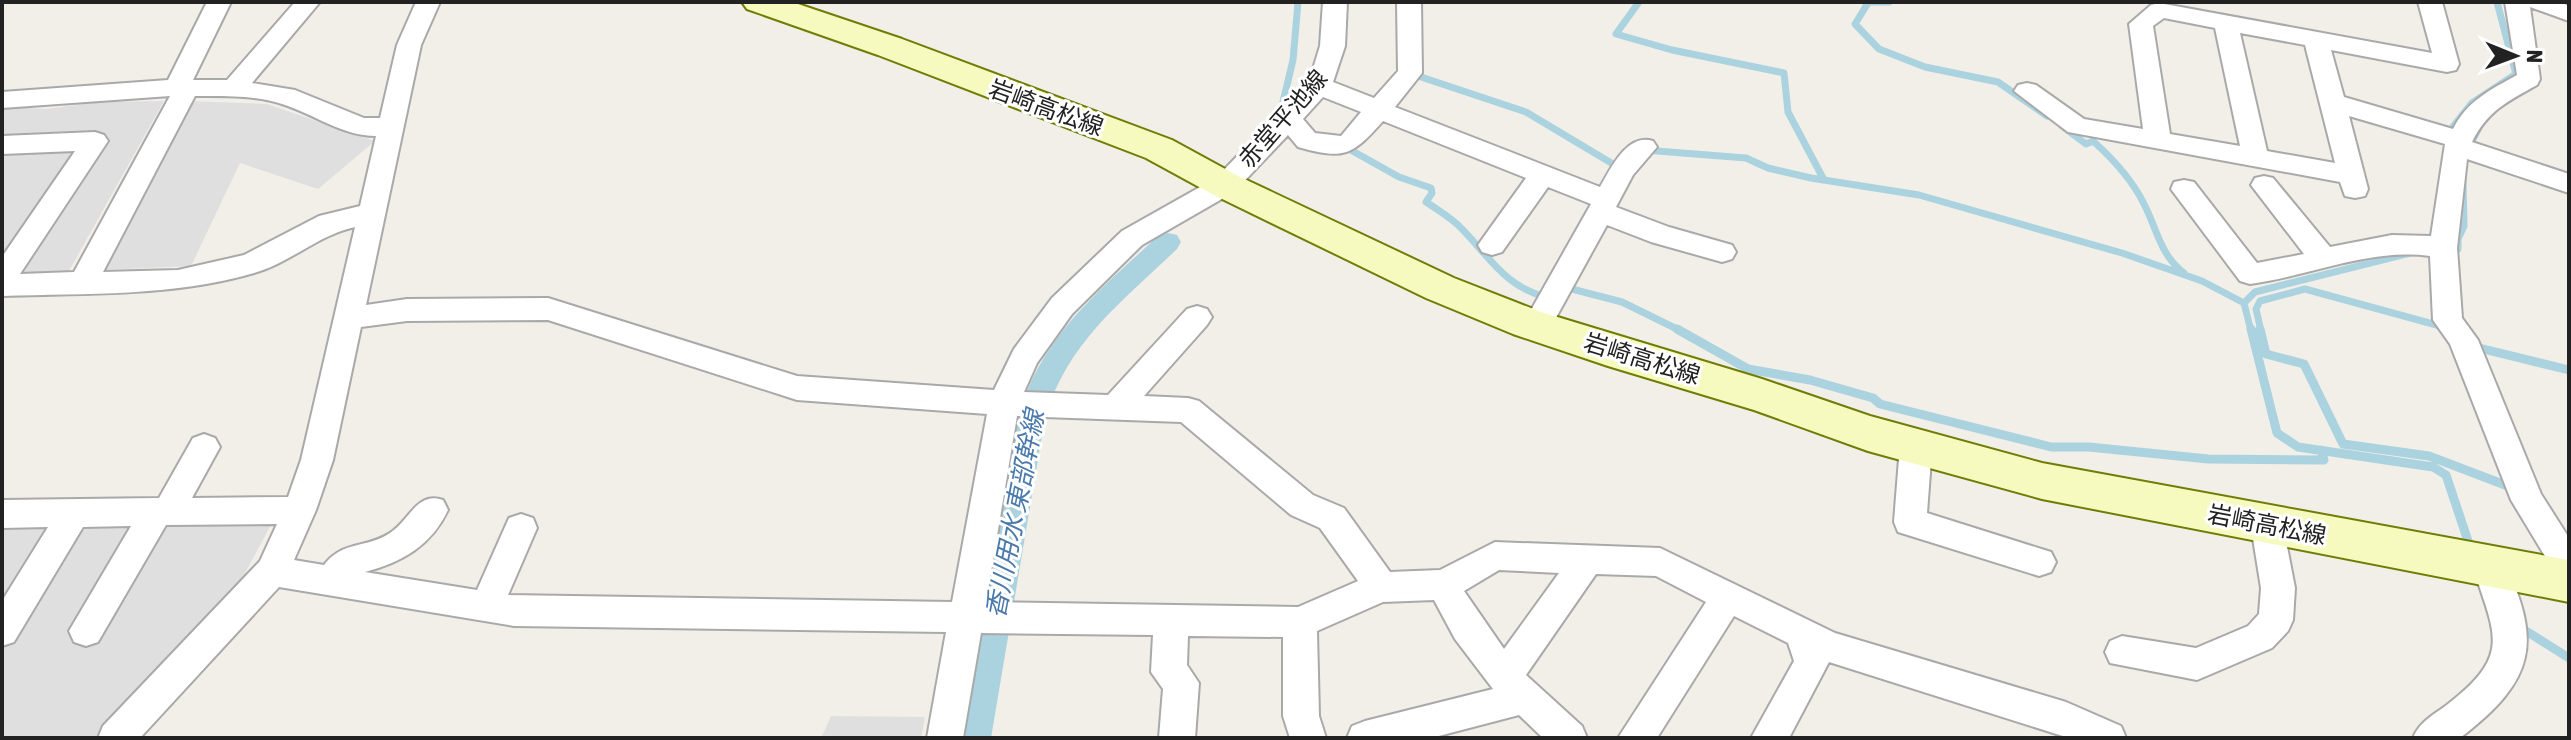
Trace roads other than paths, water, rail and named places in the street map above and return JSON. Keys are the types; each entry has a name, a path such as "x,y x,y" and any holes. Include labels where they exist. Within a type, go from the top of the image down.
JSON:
{"main road":[{"name":"岩崎高松線","path":"759,2 890,47 1159,149 1225,185 1440,288 1537,326 1916,446 2042,481 2569,581"}],"street":[{"path":"83,282 182,88 219,2"},
{"path":"234,88 308,2"},
{"path":"116,738 272,571 300,510 317,460 409,45 428,2"},
{"name":"赤堂平池線","path":"945,738 987,619 1023,404 1025,357 1062,306 1132,238 1225,185 1319,86 1330,66 1335,34 1335,2"},
{"path":"1287,117 1307,141 1344,146 1410,73 1409,2"},
{"path":"2158,140 2141,24 2159,10 2447,64 2430,2"},
{"path":"2569,14 2518,3 2528,79 2484,105 2472,116 2459,143 2443,248 2448,320 2463,340 2527,500 2569,566"},
{"path":"2226,23 2255,157"},
{"path":"2027,91 2077,126 2255,157 2353,183 2316,40"},
{"path":"1319,86 1543,175 1661,235 1722,252"},
{"path":"2,100 182,88 234,88 286,96 361,127 391,127"},
{"path":"2334,103 2459,143 2569,184"},
{"path":"2,145 95,141 2,282"},
{"path":"1537,326 1623,170 1644,147"},
{"path":"1492,245 1543,175"},
{"path":"2264,185 2324,259"},
{"path":"2184,189 2250,274 2324,259 2380,243 2409,242 2443,248"},
{"path":"2,282 178,280 251,264 329,223 372,213"},
{"path":"348,318 407,310 548,309 797,388 1023,404 1188,410 1302,505 1332,518 1381,587"},
{"path":"1116,407 1197,317"},
{"path":"1916,446 1910,522 2039,562"},
{"path":"86,631 204,447"},
{"path":"2,514 300,510"},
{"path":"332,581 346,562 391,551 416,534 432,510"},
{"path":"2,631 74,513"},
{"path":"2122,652 2197,664 2260,637 2276,620 2278,588 2267,526"},
{"path":"486,607 521,528"},
{"path":"272,571 514,611 1300,622 1381,587 1444,585 1495,556 1660,562 1827,646 2066,719 2108,738"},
{"path":"1365,738 1513,687 1588,559"},
{"path":"2431,738 2491,692 2510,655 2511,629 2490,567"},
{"path":"1444,585 1456,613 1513,687 1569,738"},
{"path":"1636,738 1728,597"},
{"path":"1171,621 1169,672 1181,683 1177,738"},
{"path":"1300,622 1301,716 1308,738"},
{"path":"1769,738 1812,662 1801,633"}],"waterway":[{"path":"1290,117 1282,106 1293,60 1298,2"},
{"path":"1639,2 1616,34 1672,50 1784,73 1788,112 1824,180"},
{"path":"1865,2 1889,2"},
{"path":"2452,128 2472,103 2516,74 2497,2"},
{"path":"1868,3 1855,24 1879,49 1925,67 1998,82 2047,116"},
{"path":"1412,74 1526,112 1618,167"},
{"path":"2467,151 2481,124"},
{"path":"2062,126 2086,144 2093,141 2122,170 2139,195 2164,250 2184,273"},
{"path":"1340,144 1399,177 1431,188 1432,193 1426,202 1458,225 1507,277 1546,297"},
{"path":"1644,150 1746,158 1768,168 1811,178 1919,195 2122,253 2202,281 2244,303"},
{"path":"2458,249 2458,239 2464,226 2463,179"},
{"name":"香川用水 東部幹線","path":"974,738 1031,418 1041,388 1055,360 1079,328 1168,242"},
{"path":"2244,303 2255,292 2410,253"},
{"path":"1563,290 1568,288 1622,302 1677,329"},
{"path":"2261,331 2256,309 2260,301 2305,289 2444,327"},
{"path":"2244,303 2251,331"},
{"path":"1677,329 1748,369 1810,380 1873,398 1880,404 2051,447 2089,447 2208,459 2324,460 2321,450"},
{"path":"2251,329 2277,433 2298,447 2321,450"},
{"path":"2260,329 2266,354 2304,364 2343,444 2429,456 2513,488"},
{"path":"2471,346 2569,370"},
{"path":"2321,450 2433,467 2446,475 2471,550"},
{"path":"2518,626 2569,658"}]}
